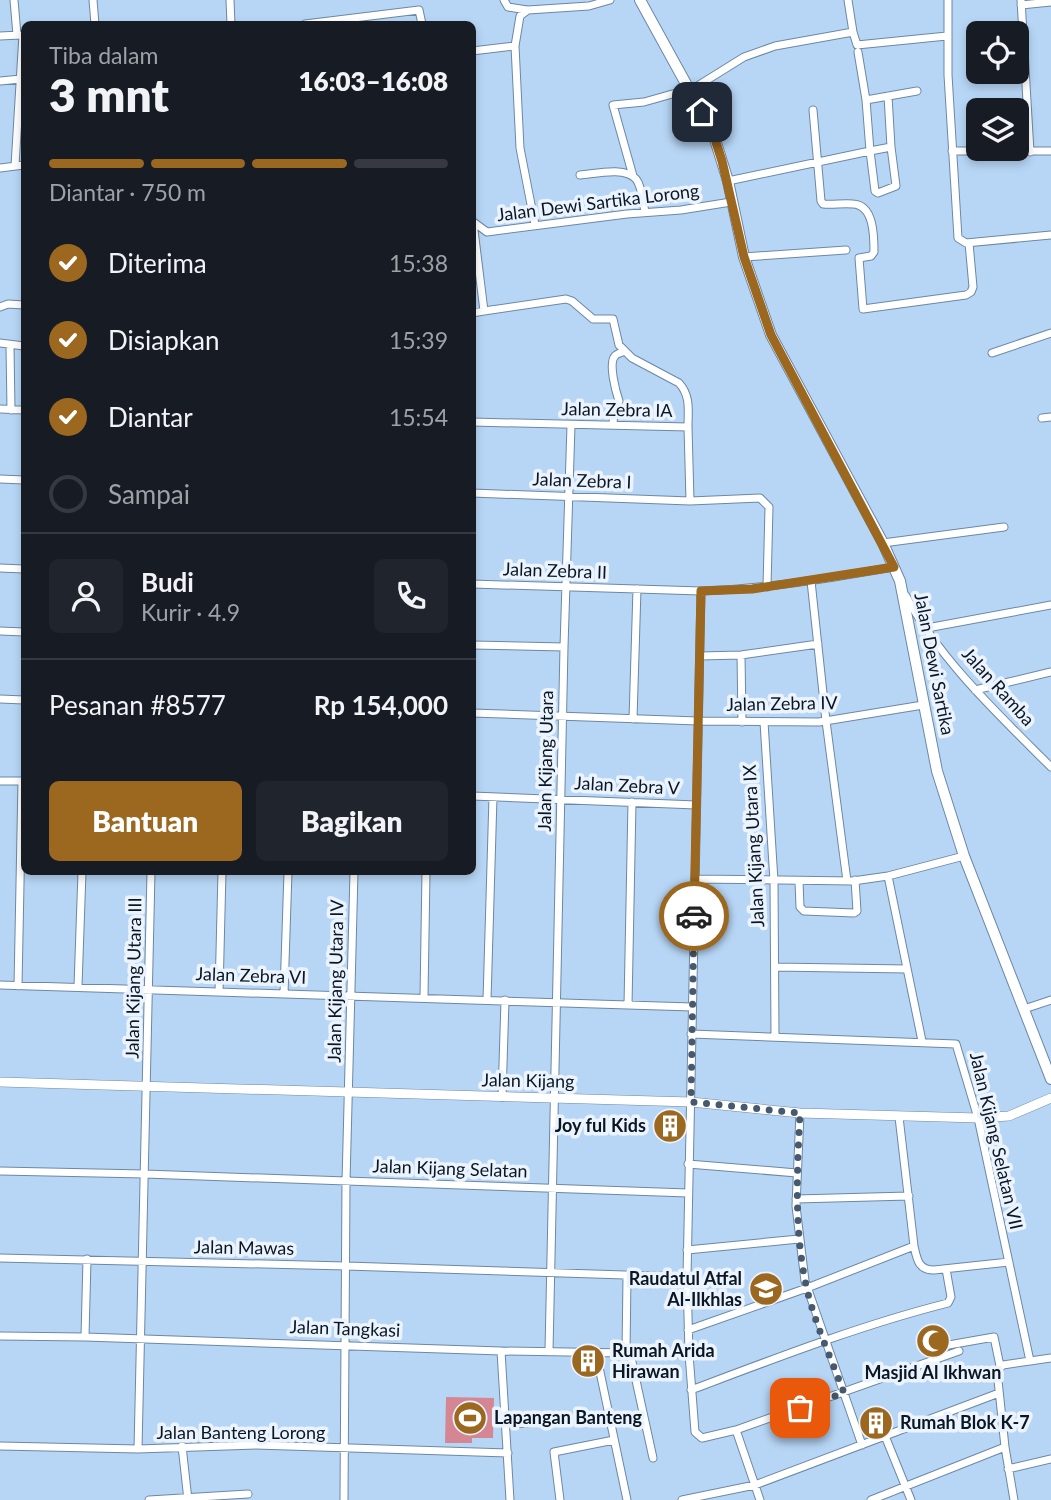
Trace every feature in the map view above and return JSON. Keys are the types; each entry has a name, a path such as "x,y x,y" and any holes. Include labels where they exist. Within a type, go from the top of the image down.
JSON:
{"main road":[{"name":"Jalan Dewi Sartika","path":"640,0 713,133 728,181 744,257 771,335 883,544 903,589 937,771 964,856 1051,1079"}],"street":[{"path":"14,0 21,35 15,166"},
{"path":"93,0 95,21"},
{"path":"230,0 231,21"},
{"path":"418,0 421,21"},
{"path":"504,0 508,7 528,10 589,6 610,0"},
{"path":"848,0 857,46 947,36"},
{"path":"948,0 947,36 958,238 966,243 1051,235"},
{"path":"1030,152 1021,3 1051,2"},
{"path":"329,21 419,10"},
{"path":"528,10 520,16 515,46 520,148 535,225"},
{"path":"645,212 639,184 633,176 613,105 644,102 690,90 735,62 775,46 853,32"},
{"path":"0,36 21,35"},
{"path":"476,51 515,46"},
{"path":"858,52 866,100 875,191 878,193 896,186 888,96"},
{"path":"0,80 21,79"},
{"path":"866,100 917,91"},
{"path":"813,110 820,197 823,204 858,204 870,217 874,252 859,258 863,309 971,292 973,287 966,243"},
{"path":"728,181 891,146"},
{"path":"952,151 1051,151"},
{"path":"0,168 21,165"},
{"path":"580,175 618,172 633,176"},
{"name":"Jalan Dewi Sartika Lorong","path":"476,224 488,232 731,202"},
{"path":"744,257 846,250"},
{"name":"Jalan Dewi Sartika Lorong","path":"476,251 484,311"},
{"path":"476,312 566,299 593,319 613,319 620,345 632,358 679,383 685,390 688,395 688,427"},
{"path":"0,307 8,304 21,305"},
{"path":"992,354 1051,333"},
{"path":"0,343 21,346"},
{"path":"10,345 11,410"},
{"path":"613,425 614,408 619,401 612,362 615,356 625,351"},
{"path":"0,409 21,410"},
{"path":"1042,418 1051,417"},
{"name":"Jalan Zebra IA","path":"476,422 688,427 690,501"},
{"name":"Jalan Kijang Utara","path":"554,1097 571,425"},
{"path":"0,479 21,480"},
{"name":"Jalan Zebra I","path":"476,493 690,501 760,498 769,507 768,587"},
{"path":"883,544 1004,527"},
{"name":"Jalan Zebra II","path":"476,584 701,591 768,587 894,567"},
{"path":"0,568 21,569"},
{"path":"799,881 800,906 803,911 857,911 826,722 811,581"},
{"path":"633,719 637,589"},
{"name":"Jalan Ramba","path":"903,589 927,628 975,690 1051,767"},
{"path":"701,591 687,1250 689,1354 697,1436 705,1437 736,1430 959,1351"},
{"path":"927,628 1051,605"},
{"path":"0,631 21,632"},
{"path":"700,656 741,655 818,644"},
{"path":"476,645 564,647"},
{"path":"741,655 742,722"},
{"path":"975,690 1051,672"},
{"path":"0,699 21,700"},
{"name":"Jalan Zebra IV","path":"476,713 698,721 826,722 923,705"},
{"name":"Jalan Kijang Utara IX","path":"764,722 774,881 775,1036"},
{"path":"0,780 21,781"},
{"name":"Jalan Zebra V","path":"476,796 696,805"},
{"path":"487,1000 493,797"},
{"path":"628,1005 632,802"},
{"path":"695,879 851,881 888,876 964,856"},
{"path":"18,986 21,863"},
{"path":"78,986 82,875"},
{"name":"Jalan Kijang Utara III","path":"147,1085 151,875"},
{"path":"219,992 222,875"},
{"path":"284,993 288,875"},
{"name":"Jalan Kijang Utara IV","path":"349,1091 354,875"},
{"path":"424,997 426,875"},
{"path":"888,876 922,1041"},
{"path":"775,967 907,969"},
{"name":"Jalan Zebra VI","path":"0,985 692,1007"},
{"path":"502,1097 505,1000"},
{"path":"1024,1009 1051,1000"},
{"name":"Jalan Kijang Selatan VII","path":"691,1034 922,1041 958,1046 978,1118 1030,1361"},
{"name":"Jalan Kijang","path":"0,1082 691,1102 800,1113 899,1117 978,1118 1017,1114 1051,1098"},
{"path":"142,1339 147,1085"},
{"name":"Jalan Kijang Selatan","path":"346,1182 349,1091"},
{"name":"Jalan Kijang Selatan","path":"553,1187 554,1097"},
{"path":"800,1113 796,1199 807,1289 862,1445"},
{"path":"899,1117 914,1246 919,1264 929,1270 1009,1262"},
{"path":"688,1164 797,1173"},
{"name":"Jalan Kijang Selatan","path":"0,1171 688,1193"},
{"path":"346,1182 346,1345"},
{"path":"549,1351 553,1187"},
{"path":"796,1199 909,1196"},
{"path":"687,1250 799,1239"},
{"path":"688,1330 807,1289 914,1246"},
{"name":"Jalan Mawas","path":"0,1258 687,1277"},
{"path":"85,1337 87,1259"},
{"path":"691,1390 824,1340 913,1311 948,1303 951,1299 946,1269"},
{"path":"627,1276 628,1353 653,1458"},
{"name":"Jalan Tangkasi","path":"0,1336 689,1354"},
{"path":"943,1346 993,1337 1000,1366 997,1371 1004,1447 1014,1500"},
{"name":"Jalan Banteng Lorong","path":"138,1449 142,1339"},
{"name":"Jalan Banteng Lorong","path":"344,1500 346,1345"},
{"path":"501,1351 510,1500"},
{"path":"596,1353 626,1500"},
{"path":"1000,1366 1051,1357"},
{"path":"682,1500 755,1485 999,1393"},
{"path":"506,1424 570,1421"},
{"path":"736,1430 760,1500"},
{"path":"885,1436 911,1500"},
{"path":"560,1500 554,1452 614,1440"},
{"name":"Jalan Banteng Lorong","path":"0,1446 138,1449 256,1445 508,1453"},
{"path":"182,1446 188,1499"},
{"path":"871,1500 1004,1447"},
{"path":"1008,1469 1051,1459"},
{"path":"149,1500 248,1493"}],"shaded area":[{"name":"Lapangan Banteng","path":"446,1397 494,1398 493,1438 472,1438 472,1443 445,1443"}],"way so far":[{"path":"694,916 691,1102 800,1113 796,1206 802,1260 807,1289 844,1393 800,1408"}],"place":[{"name":"Joy ful Kids","path":"670,1126"},
{"name":"Raudatul Atfal Al-Ilkhlas","path":"766,1289"},
{"name":"Masjid Al Ikhwan","path":"933,1341"},
{"name":"Rumah Arida Hirawan","path":"588,1361"},
{"name":"Lapangan Banteng","path":"470,1418"},
{"name":"Rumah Blok K-7","path":"876,1423"}],"route":[{"path":"694,916 701,591 752,589 894,567 771,335 744,257 722,161 713,133 702,112"}]}
